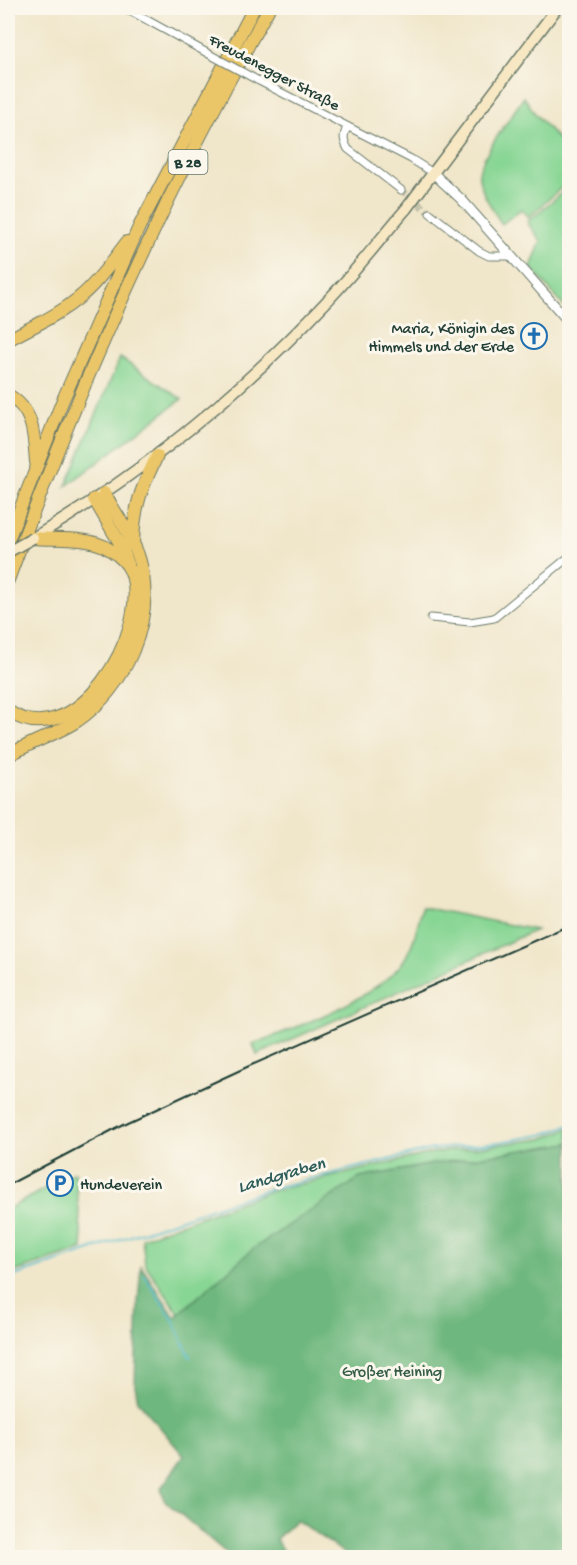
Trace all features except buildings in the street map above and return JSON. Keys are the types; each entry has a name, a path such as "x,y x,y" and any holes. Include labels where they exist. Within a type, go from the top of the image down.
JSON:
{"highway":[{"name":"B 28","path":"8,540 36,463 139,227 254,8"},
{"name":"B 28","path":"8,580 36,501 158,219 269,8"},
{"path":"8,340 56,314 84,294 139,227"},
{"path":"8,395 17,401 28,415 34,436 36,463"},
{"path":"133,544 136,506 157,456"},
{"path":"8,756 75,722 105,696 120,677 138,636 145,600 144,579 133,544 99,496"},
{"path":"8,711 15,717 34,722 54,719 78,706 99,686 117,658 129,625 134,596 130,570 122,547 99,496"},
{"path":"33,538 98,544 109,548 119,556 130,570"}],"main road":[{"path":"8,552 59,522 157,456 277,353 331,297 406,209 557,8"}],"street":[{"name":"Freudenegger Straße","path":"125,8 257,80 411,159 433,173 462,200 570,323"},
{"name":"Freudenegger Straße","path":"347,127 344,141 348,149 401,190"},
{"path":"430,213 479,251 489,256 512,256"},
{"path":"431,618 470,622 494,618 570,556"}],"green space":[{"path":"524,97 536,115 569,151 569,181 529,217 521,209 502,224 483,192 479,173 491,146"},
{"path":"569,187 569,313 531,267 541,241 527,222"},
{"path":"120,358 182,399 66,486"},
{"path":"422,907 536,930 257,1055 253,1044 333,1011 374,988 390,976 402,963 409,950"},
{"path":"569,1128 569,1143 360,1178 253,1249 179,1314 145,1264 142,1238 268,1192 431,1153 542,1139"},
{"name":"Großer Heining","path":"569,1143 569,1557 350,1557 296,1520 276,1539 287,1557 231,1557 164,1500 161,1488 184,1456 138,1401 135,1385 141,1266 175,1317 253,1249 360,1178"},
{"path":"75,1172 83,1249 8,1274 8,1209"}],"waterway":[{"name":"Landgraben","path":"8,1278 269,1189 429,1150 542,1135 570,1125"},
{"path":"144,1275 172,1318 190,1357"}],"tunnel":[{"path":"401,190 430,213"}],"railway":[{"path":"8,1185 124,1124 247,1067 570,925"}],"place":[{"name":"Maria, Königin des Himmels und der Erde","path":"534,336"},
{"name":"Hundeverein","path":"60,1183"}]}
